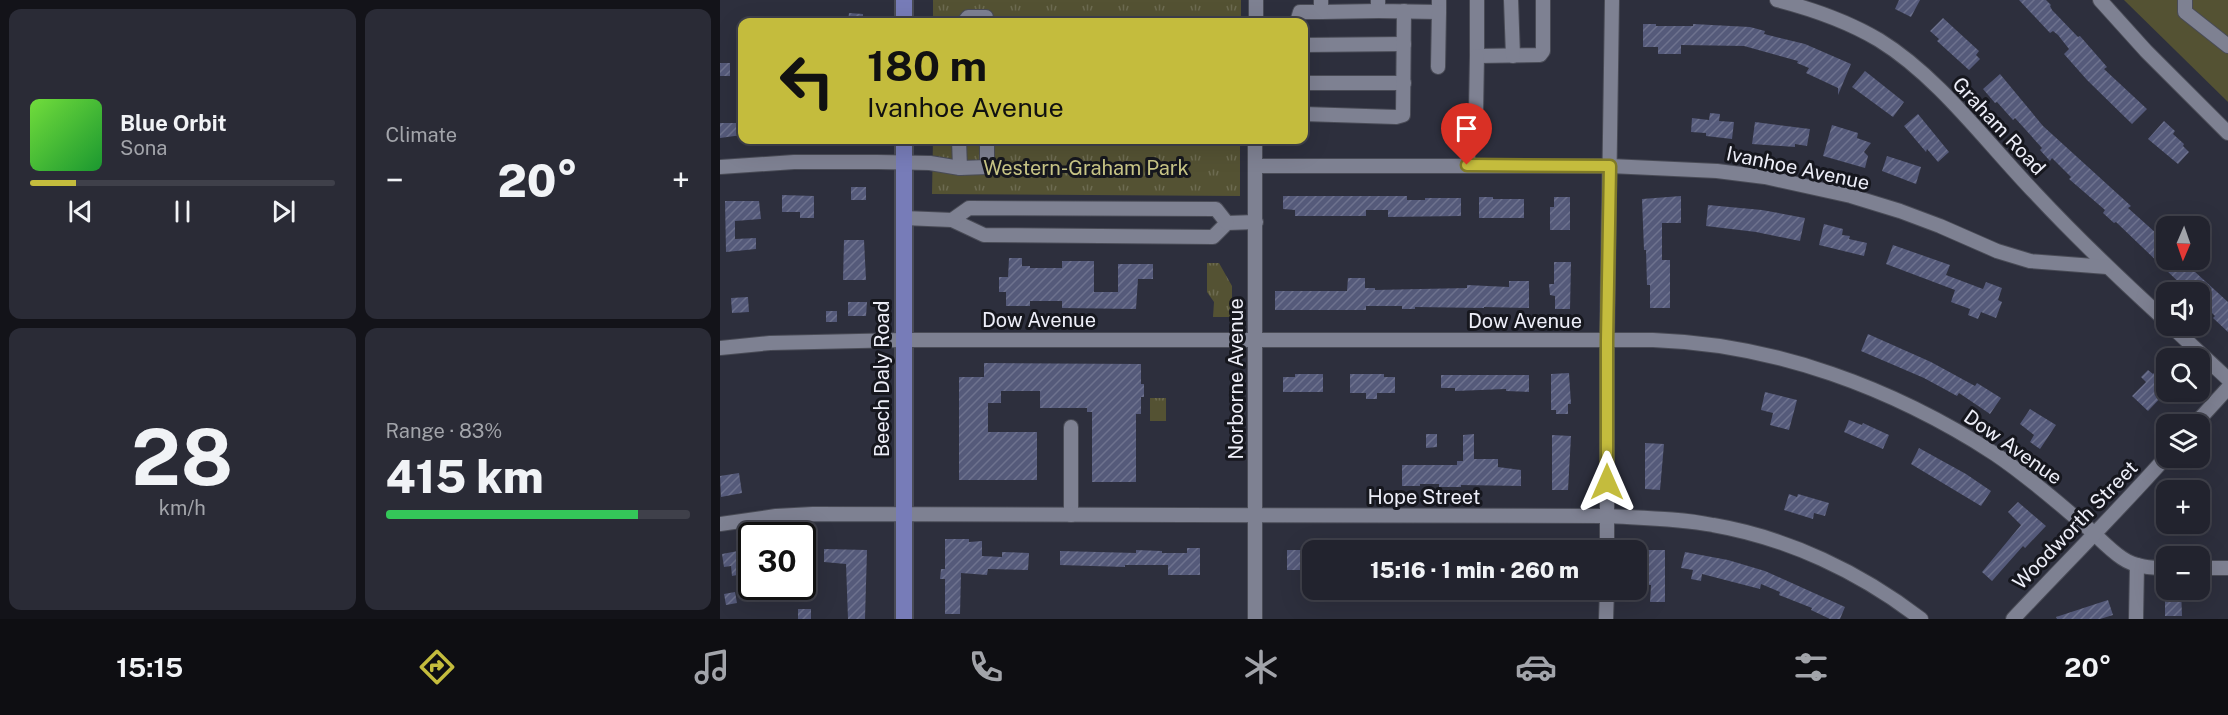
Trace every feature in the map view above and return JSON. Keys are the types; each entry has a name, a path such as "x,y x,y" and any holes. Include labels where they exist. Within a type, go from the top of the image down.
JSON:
{"main road":[{"path":"904,0 904,18"},
{"name":"Beech Daly Road","path":"904,144 904,619"}],"street":[{"path":"1256,0 1256,18"},
{"path":"1467,165 1467,128 1476,111 1478,0"},
{"path":"1511,0 1512,56"},
{"path":"1477,56 1540,55 1543,51 1543,0"},
{"path":"1607,540 1607,340 1612,0"},
{"name":"Graham Road","path":"1776,0 1801,6 1856,27 1879,40 1915,67 2107,267 2156,312"},
{"path":"2100,0 2146,51 2228,133"},
{"path":"2185,0 2185,12 2228,46"},
{"path":"1298,18 1300,12 1321,6 1378,6 1404,11 1439,6 1438,67"},
{"path":"1308,114 1396,117 1403,115 1404,11"},
{"path":"967,18 986,18"},
{"path":"1308,45 1404,44"},
{"path":"1308,83 1404,83"},
{"path":"959,144 960,168"},
{"path":"720,167 794,162 904,163 960,168 987,167 987,144"},
{"name":"Norborne Avenue","path":"1255,144 1255,619"},
{"name":"Ivanhoe Avenue","path":"1255,166 1610,166 1717,171 1807,186 1900,212 2011,256 2045,263 2107,267"},
{"path":"952,220 969,208 1216,209 1227,223"},
{"path":"904,218 952,220 984,235 1213,237 1227,223 1256,222"},
{"path":"2182,336 2228,379"},
{"name":"Dow Avenue","path":"720,348 770,343 903,340 1256,339 1679,341 1733,348 1804,365 1867,387 1932,417 1996,455 2033,482 2122,558 2137,565"},
{"path":"2204,414 2228,388"},
{"path":"1071,427 1071,515"},
{"name":"Woodworth Street","path":"2013,619 2156,468"},
{"name":"Hope Street","path":"720,524 776,516 813,514 1607,516 1671,519 1712,524 1761,536 1815,556 1853,574 1921,619"},
{"path":"2136,619 2137,565 2156,567"},
{"path":"2210,568 2228,568"},
{"path":"1606,619 1607,600"}],"green space":[{"path":"933,0 1241,0 1241,18 933,18"},
{"path":"2124,0 2228,0 2228,102"},
{"name":"Western-Graham Park","path":"933,144 1240,144 1240,196 932,194"},
{"path":"1207,263 1219,263 1232,286 1232,317 1213,317 1214,302 1207,292"},
{"path":"1150,398 1166,398 1166,421 1150,421"}],"building":[{"path":"1899,0 1920,0 1911,17 1895,9"},
{"path":"2019,0 2046,0 2052,10 2078,37 2080,36 2107,67 2104,69 2147,109 2132,124 2064,54 2069,49 2058,35 2053,31 2050,33"},
{"path":"849,13 863,14 863,18 848,18"},
{"path":"1943,18 1979,51 1976,55 1980,59 1969,70 1937,41 1939,39 1930,31"},
{"path":"1643,24 1750,27 1765,31 1764,34 1805,44 1851,64 1838,95 1838,88 1806,73 1809,68 1797,63 1798,61 1744,46 1681,45 1681,54 1658,54 1658,47 1643,47"},
{"path":"720,63 730,63 730,76 720,76"},
{"path":"1865,71 1904,102 1893,117 1852,87"},
{"path":"2000,74 2043,126 2131,206 2128,208 2156,233 2156,260 2116,222 2114,223 2103,213 2105,210 2069,179 2071,177 2052,158 2050,161 2040,150 2042,148 2015,118 2013,120 1983,89"},
{"path":"1710,113 1720,114 1719,121 1734,122 1732,139 1691,132 1692,118 1709,120"},
{"path":"1918,114 1949,152 1938,162 1927,149 1926,152 1904,126"},
{"path":"2164,121 2175,131 2173,134 2189,152 2178,164 2148,139"},
{"path":"1755,122 1810,129 1807,146 1752,144"},
{"path":"720,123 738,123 738,136 720,138"},
{"path":"1832,125 1858,133 1857,138 1871,143 1864,152 1868,156 1865,168 1823,156"},
{"path":"1887,156 1921,167 1916,184 1882,171"},
{"path":"851,187 866,187 866,200 851,200"},
{"path":"782,195 814,196 814,218 800,218 800,212 782,212"},
{"path":"1283,196 1407,196 1407,200 1461,198 1461,216 1388,217 1388,210 1366,210 1366,216 1295,216 1295,210 1283,209"},
{"path":"1681,196 1681,223 1662,223 1662,260 1670,260 1670,308 1650,308 1642,199"},
{"path":"1479,197 1524,199 1524,218 1479,218"},
{"path":"1554,197 1570,197 1570,230 1550,230 1550,207 1554,207"},
{"path":"725,201 759,201 761,219 735,221 735,239 756,238 756,249 726,252"},
{"path":"1708,205 1762,210 1805,218 1800,241 1756,232 1706,226"},
{"path":"1824,224 1843,229 1842,235 1850,236 1849,239 1867,243 1864,256 1819,245"},
{"path":"844,240 864,240 866,280 843,280"},
{"path":"1893,245 1950,265 1946,275 1983,289 1986,282 2002,288 1998,300 2002,302 1996,318 1981,312 1978,319 1968,315 1970,309 1951,302 1955,290 1886,264"},
{"path":"1009,258 1022,258 1022,266 1030,266 1030,268 1062,268 1062,261 1094,261 1094,292 1118,292 1118,264 1153,264 1153,279 1138,279 1136,309 1062,308 1062,301 1030,301 1030,306 1006,306 1006,292 999,292 999,277 1008,277"},
{"path":"1554,262 1571,262 1570,309 1555,309 1555,296 1550,295 1549,284 1554,284"},
{"path":"2166,270 2193,270 2206,282 2179,282"},
{"path":"1348,278 1365,278 1365,288 1375,288 1375,290 1467,288 1467,285 1509,287 1509,281 1529,281 1529,308 1415,307 1415,309 1402,309 1402,306 1366,306 1366,310 1275,310 1275,291 1347,291"},
{"path":"2210,286 2228,302 2228,332 2213,318 2215,316 2210,311"},
{"path":"748,297 749,312 732,313 731,298"},
{"path":"848,302 867,302 866,316 848,316"},
{"path":"826,311 837,311 837,322 826,322"},
{"path":"1868,334 1931,362 1975,386 1977,383 2001,398 1990,414 1959,393 1957,396 1924,378 1861,351"},
{"path":"984,363 1141,364 1141,384 1144,384 1144,397 1141,397 1141,414 1136,414 1136,482 1092,482 1092,412 1087,412 1087,408 1040,408 1040,391 1001,391 1001,403 988,403 988,432 1037,432 1037,480 959,480 959,377 984,377"},
{"path":"2148,370 2153,374 2156,371 2157,402 2148,411 2132,396 2146,382 2141,377"},
{"path":"1569,373 1571,404 1568,404 1568,414 1556,414 1556,410 1551,410 1551,374"},
{"path":"1295,374 1323,374 1323,392 1283,392 1283,377 1295,377"},
{"path":"1350,374 1384,374 1384,377 1395,377 1395,393 1377,393 1377,399 1366,399 1366,393 1350,393"},
{"path":"1441,375 1529,375 1529,392 1506,391 1506,389 1455,391 1455,388 1441,388"},
{"path":"1765,392 1797,400 1789,430 1770,425 1773,413 1761,410"},
{"path":"2030,409 2056,425 2040,449 2030,442 2034,435 2020,424"},
{"path":"1849,420 1862,425 1863,423 1889,435 1883,449 1844,432"},
{"path":"1426,434 1437,434 1437,447 1426,448"},
{"path":"1474,434 1474,459 1498,459 1498,467 1521,470 1521,486 1439,487 1439,484 1420,484 1420,486 1402,486 1402,465 1457,465 1457,461 1463,461 1463,435"},
{"path":"1552,435 1571,436 1568,490 1552,490"},
{"path":"1645,443 1664,444 1660,490 1645,489"},
{"path":"1919,448 1991,491 1981,506 1911,464"},
{"path":"739,473 742,493 721,497 720,476"},
{"path":"1789,494 1797,497 1798,494 1829,503 1825,516 1814,513 1813,519 1784,510"},
{"path":"2018,502 2046,526 2025,548 2023,546 1992,581 1982,572 2021,525 2008,512"},
{"path":"945,539 982,541 982,556 1002,557 1002,552 1029,553 1028,570 988,569 987,575 961,573 960,614 945,614 945,579 940,579 941,569 945,569"},
{"path":"1187,548 1200,548 1200,575 1168,575 1168,565 1125,565 1125,567 1060,565 1060,551 1136,553 1136,550 1187,553"},
{"path":"824,549 867,550 865,619 848,619 846,564 824,562"},
{"path":"1287,550 1302,550 1302,570 1287,570"},
{"path":"1647,550 1665,550 1665,602 1650,602 1651,585 1647,585"},
{"path":"738,551 738,575 732,576 731,566 724,567 722,554"},
{"path":"1685,552 1728,560 1765,571 1845,607 1840,619 1830,619 1761,584 1760,589 1702,574 1701,581 1691,579 1693,570 1681,568"},
{"path":"735,592 737,603 726,605 724,594"},
{"path":"2108,600 2113,615 2100,619 2057,619 2056,617"},
{"path":"2165,600 2181,600 2182,616 2165,616"},
{"path":"798,609 811,609 811,619 798,619"}],"route":[{"path":"1467,165 1610,166 1607,482"}]}
